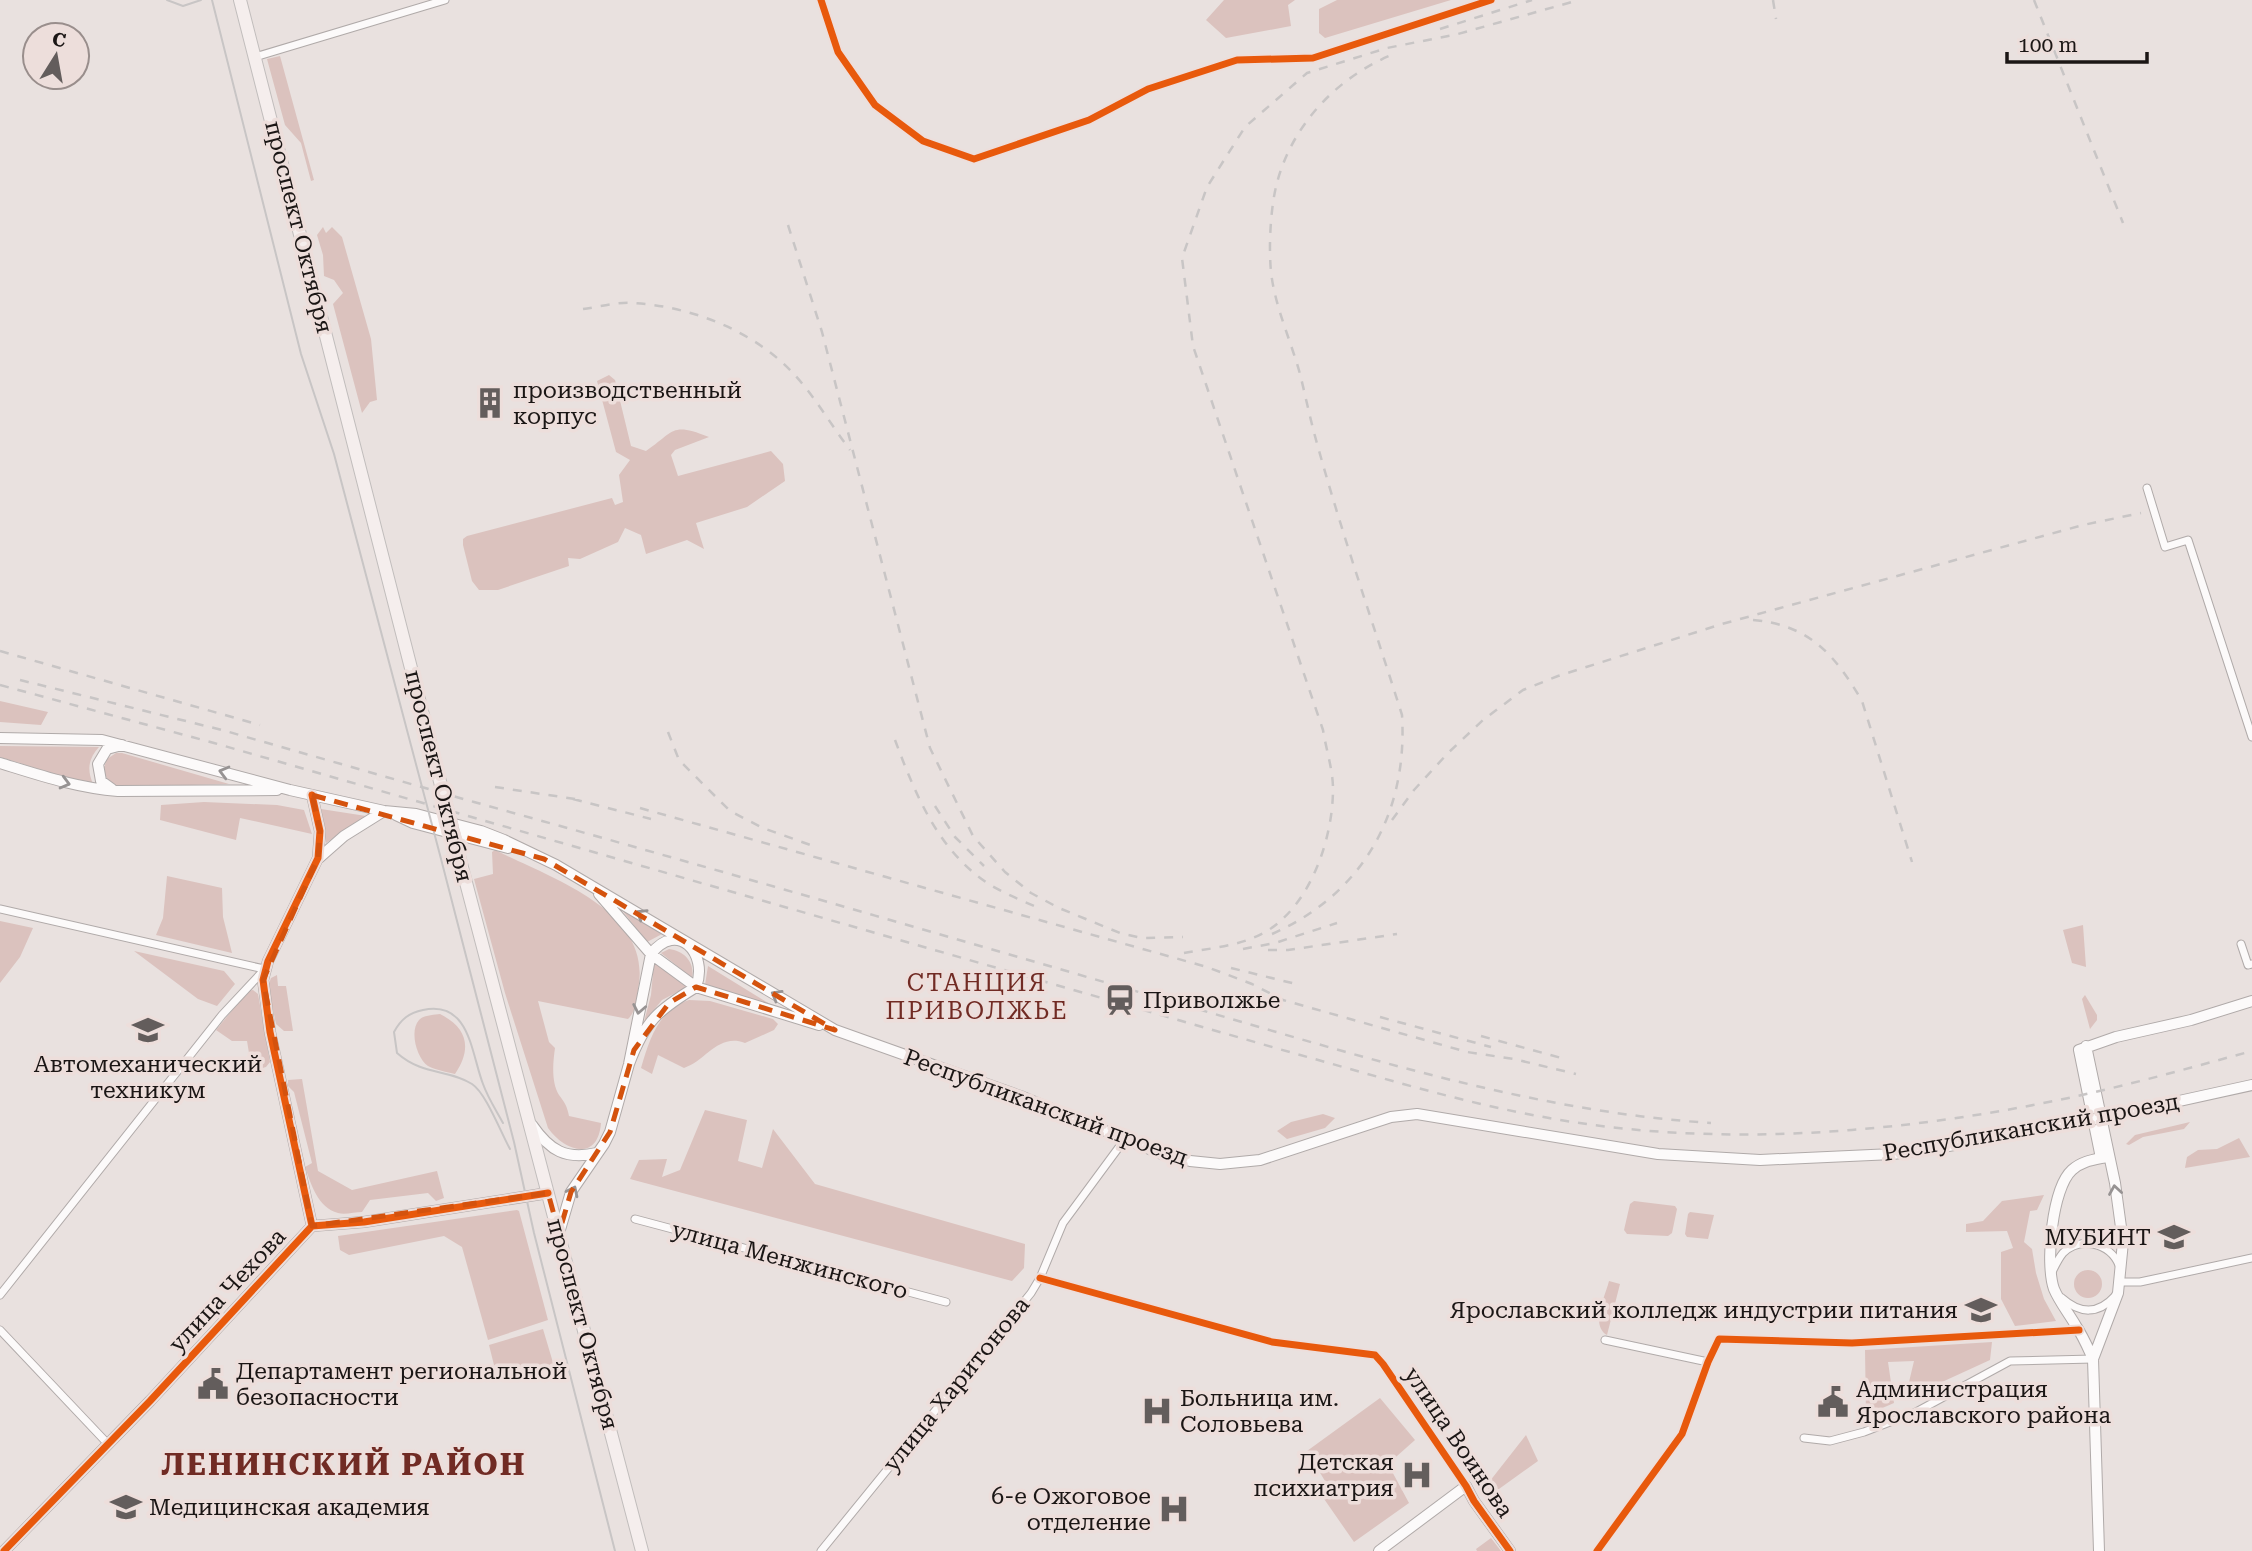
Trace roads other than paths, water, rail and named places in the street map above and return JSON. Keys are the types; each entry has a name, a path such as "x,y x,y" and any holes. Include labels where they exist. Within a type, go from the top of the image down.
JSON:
{"main road":[{"name":"проспект Октября","path":"240,0 527,1119 642,1551"},
{"name":"Республиканский проезд","path":"0,738 83,739 124,745 289,790 384,811 413,823 544,859 835,1030"},
{"path":"118,791 108,788 100,781 98,764 107,749 124,745"},
{"name":"Республиканский проезд","path":"0,763 78,786 118,791 289,790"},
{"path":"312,794 320,831 318,858 264,969 263,989 313,1226"},
{"path":"318,858 344,836 384,811"},
{"name":"Республиканский проезд","path":"592,887 651,954 696,987 835,1030 1023,1097 1164,1154 1190,1161 1220,1164 1260,1160 1391,1117 1417,1114 1658,1154 1710,1159 1803,1160 1893,1154 2074,1123 2252,1085"},
{"path":"559,1233 571,1192 610,1132 634,1050 659,1011 696,987 700,968 695,950 689,944 679,940 667,940 651,954 629,1064"},
{"path":"2099,1551 2093,1359 2119,1282 2123,1242 2083,1048 2252,1001"},
{"path":"527,1119 540,1136 563,1153 580,1157 597,1153"},
{"path":"2093,1359 2054,1289 2050,1240 2060,1192 2069,1172 2082,1163 2105,1157"},
{"name":"улица Чехова","path":"4,1551 313,1226 364,1222 548,1193"},
{"path":"1379,1551 1466,1486"},
{"name":"улица Воинова","path":"1466,1486 1510,1551"}],"street":[{"path":"255,57 445,0"},
{"path":"821,0 838,52 875,105 923,141 974,159 1089,120 1148,89 1237,60 1313,58 1492,0"},
{"path":"2147,488 2165,547 2188,540 2252,737"},
{"path":"0,909 264,969 222,1015 0,1296"},
{"path":"2241,944 2248,965 2252,964"},
{"name":"улица Харитонова","path":"821,1551 1031,1293 1063,1223 1125,1139"},
{"name":"улица Менжинского","path":"635,1219 946,1302"},
{"path":"2051,1273 2064,1253 2085,1243 2097,1244 2109,1250 2117,1260 2119,1282 2107,1305 2092,1310 2076,1309 2054,1289"},
{"path":"2119,1282 2132,1283 2252,1258"},
{"name":"улица Воинова","path":"1040,1278 1272,1342 1375,1355 1466,1486"},
{"path":"0,1330 108,1444"},
{"path":"1597,1551 1682,1434 1719,1339 1852,1343 2079,1330"},
{"path":"1605,1340 1708,1362"},
{"path":"1804,1438 1830,1441 1864,1432 1916,1412 2010,1361 2093,1359"}],"tram line":[{"path":"167,0 183,6 201,0"},
{"path":"212,0 301,354 334,454 440,855 615,1551"},
{"path":"503,1123 485,1089 471,1044 459,1021 451,1013 439,1009 418,1011 403,1020 394,1032 397,1053 416,1065 472,1084 488,1104 510,1149"}],"railway":[{"path":"1440,29 1532,0"},
{"path":"1184,953 1226,946 1257,936 1282,919 1296,904 1307,887 1324,848 1333,789 1323,730 1193,346 1182,258 1207,187 1245,127 1307,73 1387,48 1458,34 1579,0"},
{"path":"1773,0 1776,19"},
{"path":"2034,0 2123,223"},
{"path":"1272,934 1304,917 1332,897 1355,873 1373,846 1387,817 1397,785 1402,751 1402,715 1313,429 1300,374 1276,298 1270,255 1272,211 1278,179 1298,134 1328,97 1367,67 1389,56"},
{"path":"788,225 822,332 930,748 973,836 1005,872 1031,893 1059,908 1120,933 1142,938 1183,937"},
{"path":"583,309 626,303 654,305 698,315 739,333 776,357 792,372 850,450"},
{"path":"1392,820 1414,790 1448,753 1483,720 1523,690 1558,676 1722,624 2083,525 2141,513"},
{"path":"1753,620 1790,628 1819,645 1831,656 1852,685 1862,701 1912,862"},
{"path":"0,651 260,725"},
{"path":"20,680 222,730 1436,1076 1573,1106 1711,1123"},
{"path":"0,685 214,743 1388,1080 1484,1105 1549,1118 1680,1133 1812,1133 1878,1128 2009,1110 2073,1097 2252,1051"},
{"path":"668,732 679,760 730,811 763,828 816,847"},
{"path":"895,740 921,802 957,857 973,873 992,886 1041,909"},
{"path":"495,787 582,800"},
{"path":"573,799 651,819"},
{"path":"935,806 955,837 984,866"},
{"path":"640,808 1207,967 1252,984 1283,1000 1467,1052 1514,1059 1576,1074"},
{"path":"1243,949 1275,943 1337,923"},
{"path":"1268,950 1288,950 1397,934"},
{"path":"1231,968 1300,985"},
{"path":"1380,1017 1491,1047"},
{"path":"1481,1036 1565,1059"}],"place":[{"name":"производственный корпус","path":"490,403"},
{"name":"Приволжье","path":"1120,1000"},
{"name":"Автомеханический техникум","path":"148,1030"},
{"name":"МУБИНТ","path":"2174,1237"},
{"name":"Ярославский колледж индустрии питания","path":"1981,1310"},
{"name":"Департамент региональной безопасности","path":"213,1384"},
{"name":"Администрация Ярославского района","path":"1833,1402"},
{"name":"Больница им. Соловьева","path":"1157,1411"},
{"name":"Детская психиатрия","path":"1417,1475"},
{"name":"Медицинская академия","path":"126,1507"},
{"name":"6-е Ожоговое отделение","path":"1174,1509"}],"district":[{"name":"СТАНЦИЯ ПРИВОЛЖЬЕ","path":"977,997"},
{"name":"ЛЕНИНСКИЙ РАЙОН","path":"344,1465"}]}
